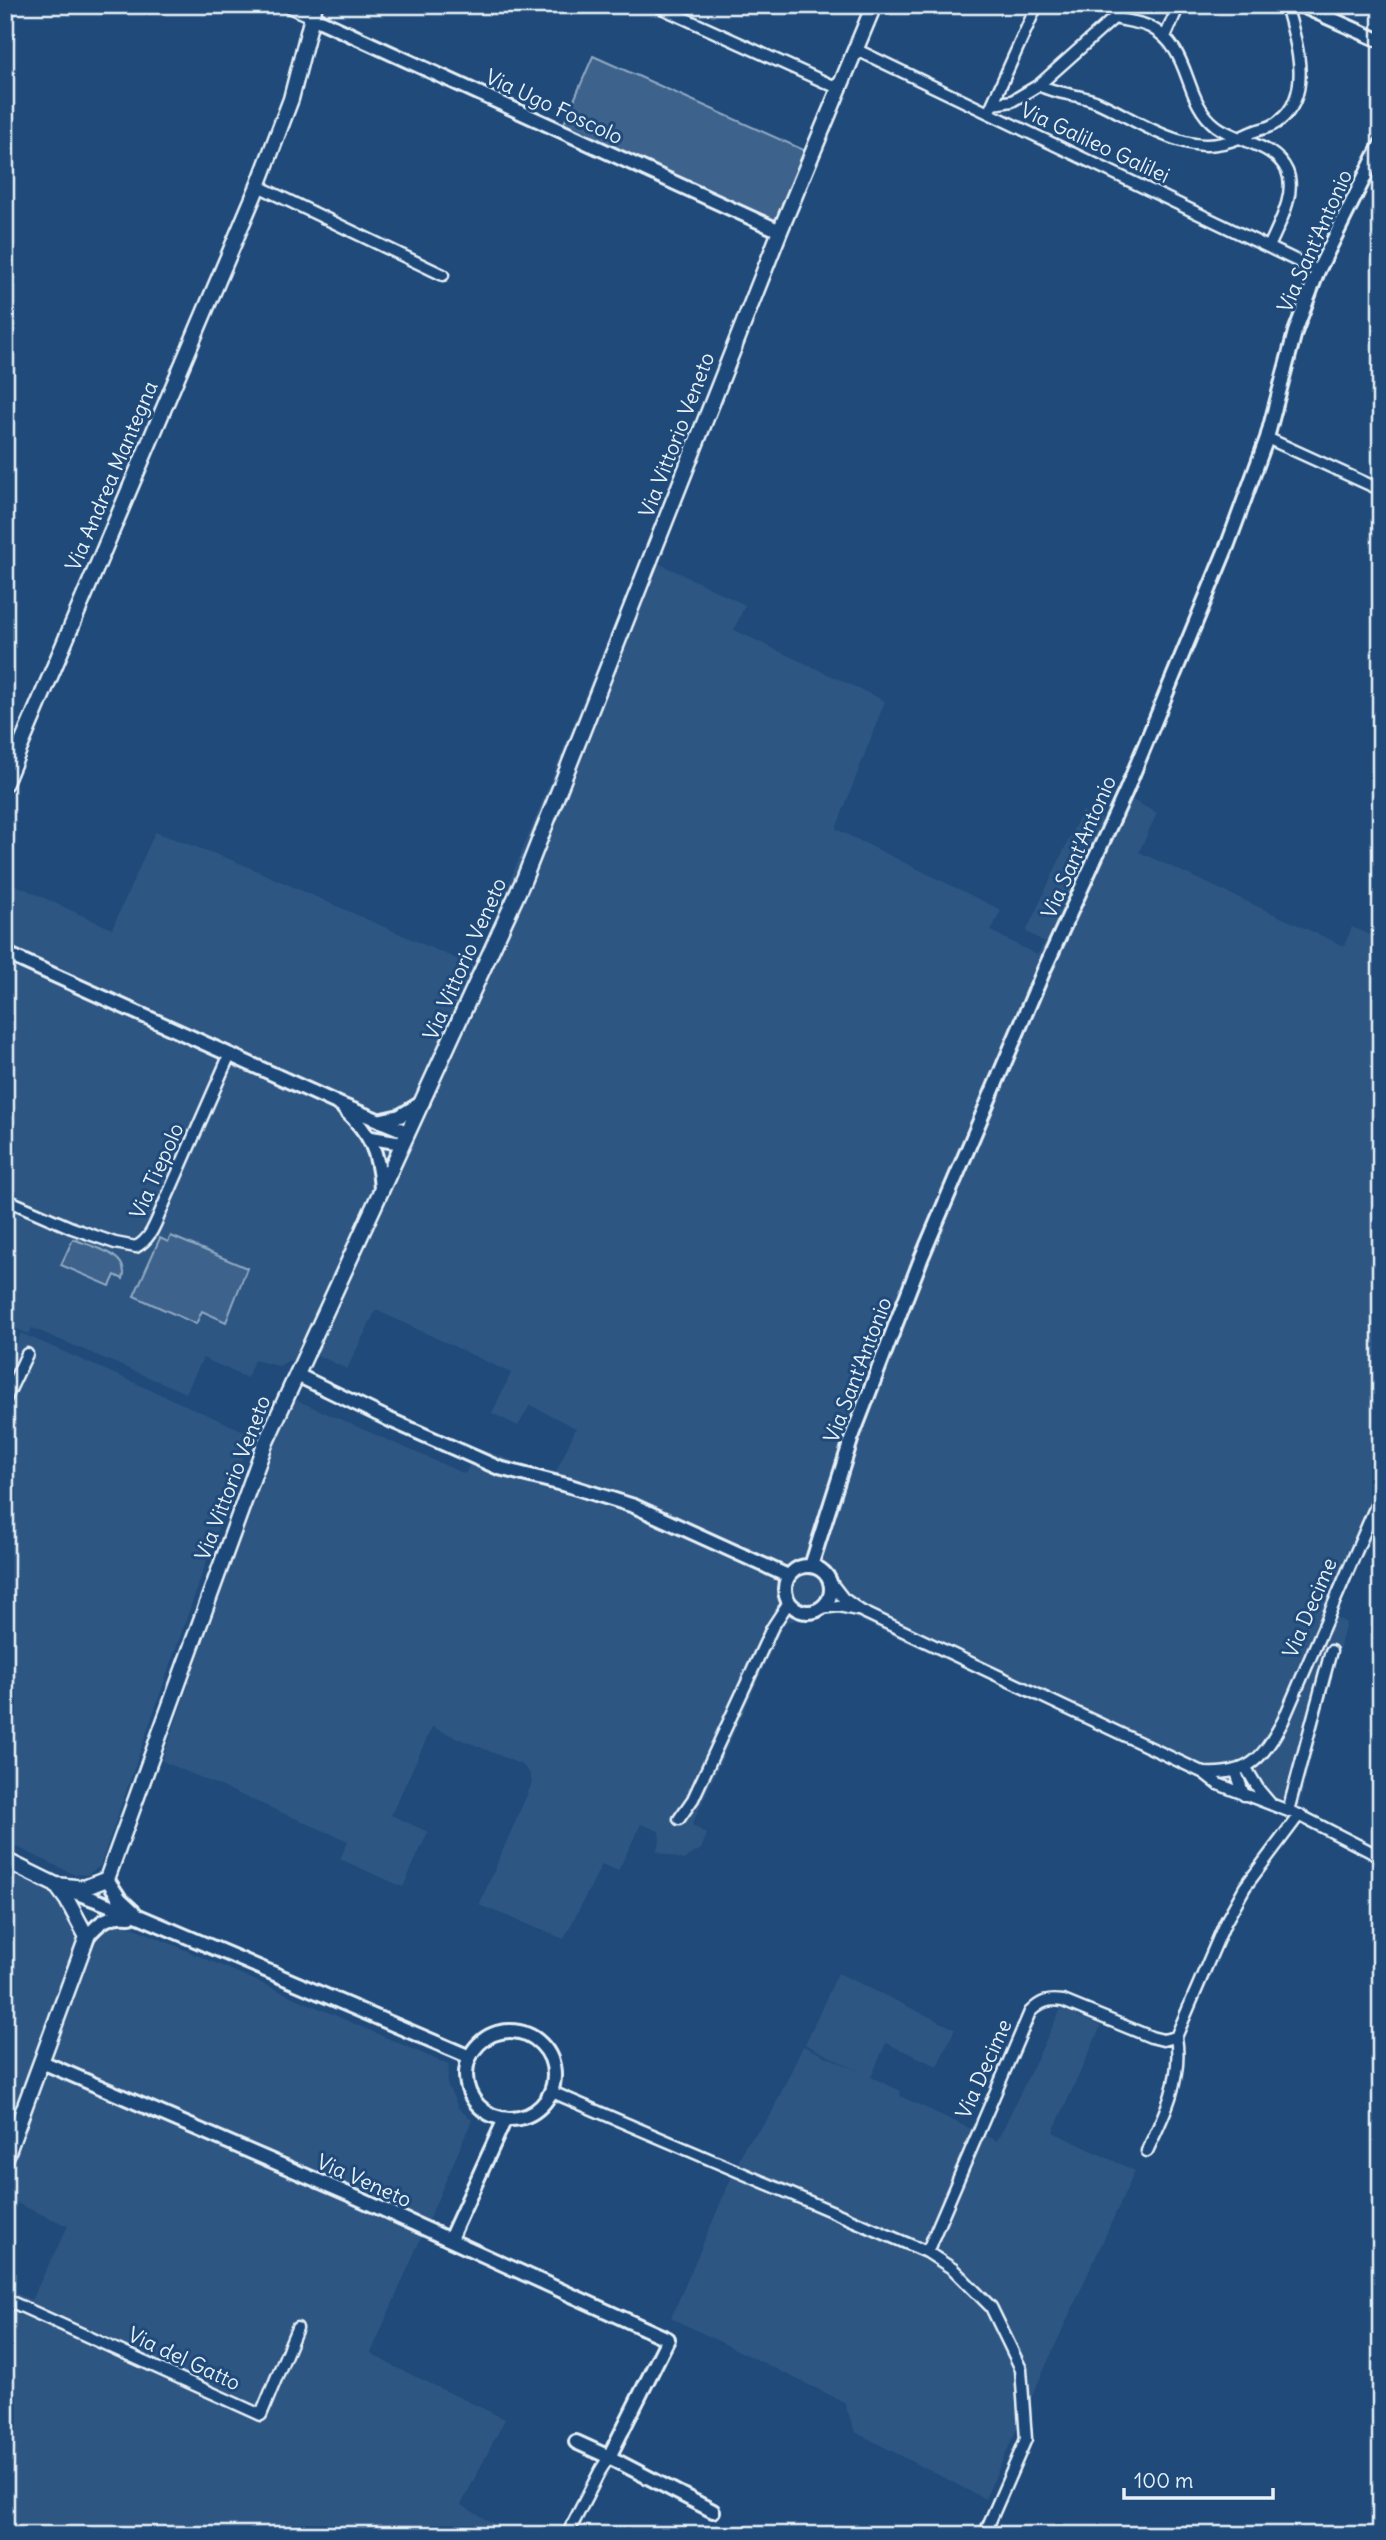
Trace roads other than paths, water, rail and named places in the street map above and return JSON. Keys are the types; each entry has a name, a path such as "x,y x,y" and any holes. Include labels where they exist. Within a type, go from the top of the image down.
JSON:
{"main road":[{"name":"Via Vittorio Veneto","path":"107,1879 265,1444 524,879 780,231 874,5"},
{"name":"Via Andrea Mantegna","path":"5,783 258,186 291,99 314,11"},
{"path":"5,1860 55,1885 84,1888 107,1879"},
{"path":"5,2160 87,1937 67,1900 55,1885"}],"street":[{"path":"284,5 314,11"},
{"path":"655,5 838,88"},
{"path":"988,114 1037,5"},
{"path":"993,103 1012,101 1039,85 1114,18 1122,5"},
{"path":"1165,37 1179,5"},
{"path":"1039,85 1053,92 1075,94 1096,102 1179,141 1207,146 1223,145 1281,121 1296,99 1300,83 1298,57 1286,5"},
{"path":"1300,5 1381,41"},
{"name":"Via Ugo Foscolo","path":"314,11 780,231"},
{"path":"1114,18 1149,26 1165,37 1177,50 1202,114 1219,128 1264,147 1287,170 1291,188 1269,247"},
{"name":"Via Galileo Galilei","path":"855,49 1318,271"},
{"name":"Via Sant'Antonio","path":"811,1566 852,1437 921,1259 1044,970 1126,791 1228,544 1267,438 1295,332 1318,271 1381,144"},
{"path":"258,186 443,275"},
{"path":"1267,438 1381,490"},
{"path":"5,953 339,1104 382,1120 405,1137"},
{"name":"Via Tiepolo","path":"5,1199 115,1243 136,1247 149,1236 230,1054"},
{"path":"382,1120 400,1116 424,1101"},
{"path":"339,1104 358,1121 370,1138 380,1171 381,1188"},
{"path":"370,1138 405,1137"},
{"path":"5,1401 27,1354"},
{"path":"297,1375 499,1468 635,1506 788,1576"},
{"name":"Via Decime","path":"1242,1770 1269,1747 1283,1721 1381,1494"},
{"path":"861,1611 839,1606 801,1611 789,1602 785,1590 788,1576 801,1567 820,1569 843,1598 861,1611 1204,1773 1218,1784 1299,1815 1381,1857"},
{"path":"820,1608 830,1592 829,1580"},
{"path":"679,1819 693,1799 778,1616 789,1602"},
{"path":"1288,1811 1331,1651"},
{"path":"1204,1773 1242,1770"},
{"path":"1242,1770 1244,1795"},
{"path":"1242,1770 1273,1805"},
{"path":"1147,2151 1166,2111 1174,2084 1178,2050 1176,2037 1225,1923 1245,1887 1299,1815"},
{"path":"107,1879 120,1899 141,1917"},
{"path":"55,1885 141,1917 470,2057"},
{"path":"87,1937 97,1925 109,1917 141,1917"},
{"name":"Via Decime","path":"926,2252 1030,2012 1040,2003 1050,1999 1063,2001 1151,2037 1163,2040 1176,2037"},
{"path":"499,2032 525,2033 537,2039 547,2050 553,2063 555,2077 552,2092 544,2104 533,2113 519,2119 492,2115 480,2108 467,2084 466,2070 470,2057 487,2037 499,2032"},
{"name":"Via Veneto","path":"42,2062 450,2239 668,2339 609,2457"},
{"path":"552,2092 926,2252 953,2269 990,2307 1021,2369 1026,2439 984,2535"},
{"path":"450,2239 505,2119"},
{"name":"Via del Gatto","path":"5,2299 261,2416 297,2328"},
{"path":"576,2442 713,2511"},
{"path":"568,2535 609,2457"}]}
